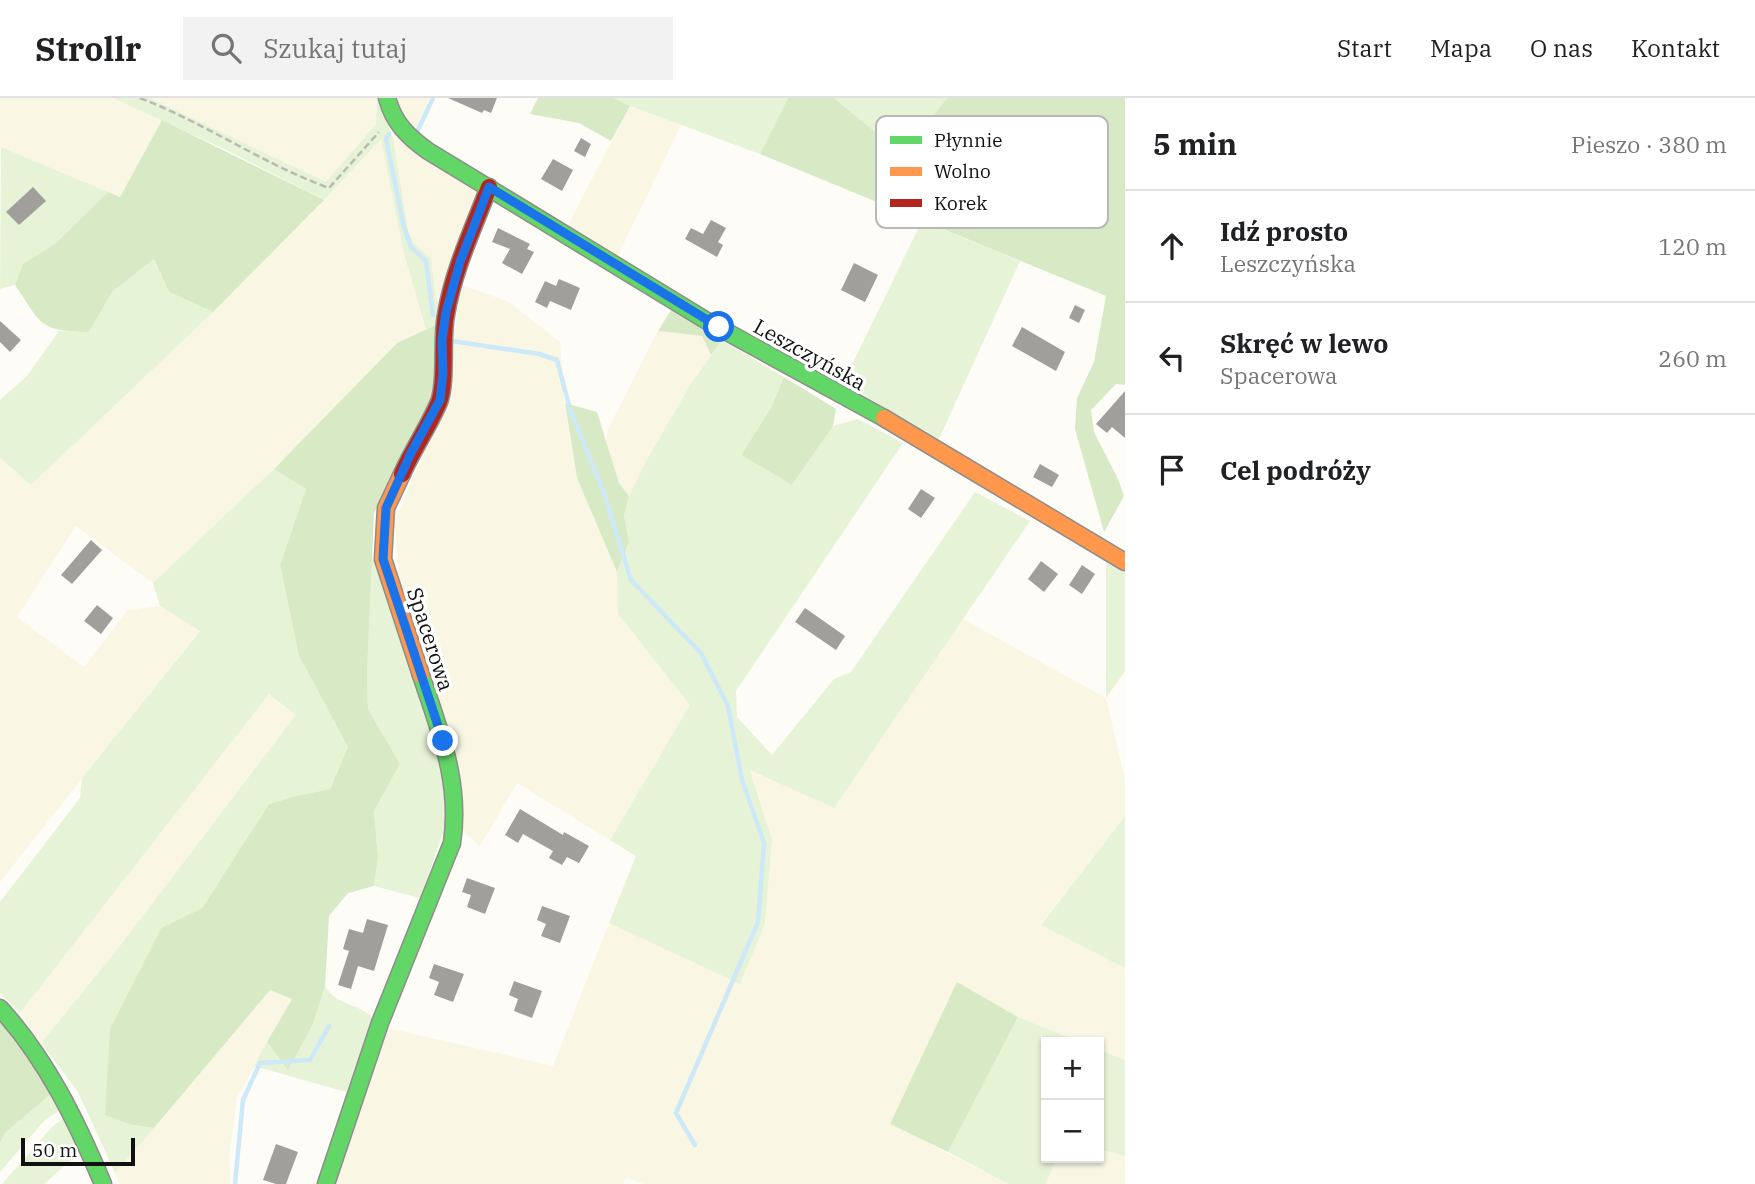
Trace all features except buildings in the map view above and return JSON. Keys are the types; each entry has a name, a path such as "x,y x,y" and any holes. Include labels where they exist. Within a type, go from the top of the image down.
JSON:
{"street":[{"name":"Leszczyńska","path":"387,98 391,116 407,137 707,321 915,435 1005,492 1125,562"},
{"name":"Spacerowa","path":"326,1184 380,1023 452,843 456,817 454,785 443,741 383,559 386,508 411,453 440,400 446,312 460,262 489,187"},
{"path":"0,1007 47,1066 71,1109 103,1184"}],"path":[{"path":"140,98 166,108 304,179 329,187 382,130 396,122"}],"shaded area":[{"path":"0,98 113,98 162,120 120,197 0,148"},
{"path":"150,98 377,98 376,124 326,182"},
{"path":"395,98 429,98 415,131"},
{"path":"630,106 681,125 618,255 568,225"},
{"path":"393,136 478,194 442,310 436,298 431,258 414,243 408,231"},
{"path":"381,138 404,254 426,330 397,343 265,478 153,583 76,526 17,617 84,667 128,610 160,606 200,630 0,882 0,458 31,485 213,312"},
{"path":"460,284 509,302 560,342 564,399 577,478 617,572 618,614 691,704 610,840 517,783 480,846 465,833 399,580 395,520 448,396"},
{"path":"658,331 702,336 711,355 690,385 629,496 619,483 606,440 608,429"},
{"path":"963,619 1106,698 1125,779 1125,816 1041,924 1125,968 1125,1060 1104,1052 1104,1037 1068,1037 1018,1017 957,983 891,1124 1008,1184 644,1184 626,1177 623,1184 334,1184 388,1028 553,1066 609,923 740,983 765,924 772,840 750,769 834,808"},
{"path":"269,693 297,715 116,951 41,1043 20,1013"},
{"path":"270,989 292,999 237,1098 229,1158 231,1184 120,1184 115,1173"},
{"path":"1104,1150 1125,1156 1125,1184 1046,1184 1054,1163 1104,1163"}],"green space":[{"path":"113,98 150,98 326,182 376,124 377,98 393,137 408,231 414,243 431,258 436,298 442,310 436,325 426,330 404,254 381,139 324,200 224,149"},
{"path":"538,98 614,98 630,106 611,141 579,123 530,114"},
{"path":"614,98 788,98 760,154"},
{"path":"788,98 834,98 876,133 876,202 760,154"},
{"path":"834,98 947,98 933,116 876,116 876,133"},
{"path":"947,98 1125,98 1125,385 1116,384 1091,410 1094,432 1124,496 1104,532 1075,429 1077,398 1094,362 1106,296 940,228 1108,228 1108,116 933,116"},
{"path":"162,120 324,200 213,312 169,292 154,259 112,292 89,332 60,330 43,323 15,285 23,264 56,243 108,192 120,197"},
{"path":"1,147 108,192 56,243 23,264 15,285 0,289"},
{"path":"919,228 939,228 1020,261 939,439 843,383"},
{"path":"154,259 169,292 213,312 31,485 0,458 0,400 27,376 59,331 89,332 112,292"},
{"path":"671,310 722,340 711,355 702,336 658,331"},
{"path":"436,325 433,394 374,513 367,673 368,709 400,764 374,811 378,857 374,886 348,893 329,916 325,986 313,1024 288,1070 267,1042 292,999 270,990 154,1128 133,1125 105,1115 110,1029 161,928 202,908 269,804 330,789 348,747 299,656 280,565 306,489 274,469 397,343"},
{"path":"722,340 784,377 771,408 741,455 792,485 833,426 858,419 903,443 736,691 737,717 772,755 834,679 851,672 975,492 1030,521 834,808 750,770 772,840 765,924 740,984 609,923 636,856 610,840 690,705 618,614 617,572 629,542 624,515 629,496 646,461 690,385"},
{"path":"784,377 836,409 833,426 792,485 741,455 771,408"},
{"path":"565,403 597,412 619,483 629,496 624,515 629,542 617,572 577,478"},
{"path":"274,469 306,489 280,565 299,656 348,747 330,789 269,804 202,908 161,928 110,1030 133,1125 154,1128 115,1173 78,1092 41,1043 116,951 296,715 269,694 20,1013 0,993 0,902 80,798 82,778 200,631 160,606 153,583"},
{"path":"372,556 435,740 448,819 420,898 374,886 378,857 374,811 400,764 368,709"},
{"path":"1106,562 1125,573 1125,671 1106,698"},
{"path":"1125,816 1125,968 1041,925"},
{"path":"957,982 1018,1017 948,1152 890,1124"},
{"path":"325,986 341,1001 373,1018 346,1092 254,1066 267,1042 288,1069 313,1024"},
{"path":"1018,1017 1068,1037 1041,1037 1041,1163 1054,1163 1046,1184 1008,1184 948,1152"},
{"path":"0,1022 53,1092 5,1133 0,1143"},
{"path":"1104,1052 1125,1060 1125,1156 1104,1150"},
{"path":"53,1092 64,1107 44,1121 0,1172 0,1143 5,1133"},
{"path":"67,1116 81,1151 44,1184 2,1184 52,1127"}],"waterway":[{"path":"417,132 433,98"},
{"path":"389,134 386,139 404,227 411,247 426,261 433,315"},
{"path":"452,341 539,354 557,360 570,409 604,493 631,580 701,653 728,706 742,780 764,843 758,922 676,1113 695,1145"},
{"path":"235,1184 243,1100 260,1063 310,1060 329,1026"}],"traffic: fast":[{"path":"387,98 393,115 402,128 428,151 707,321 884,418"},
{"path":"326,1184 380,1023 452,843 454,799 451,779 442,737 421,675"},
{"path":"0,1008 32,1048 59,1091 103,1184"}],"traffic: slow":[{"path":"884,418 1125,562"},
{"path":"402,474 386,508 383,559 421,675"}],"traffic: jam":[{"path":"402,474 439,402 443,383 445,325 449,299 464,250 489,187"}],"route":[{"path":"443,741 383,559 386,508 411,453 440,400 446,312 460,262 489,187 719,327"}]}
